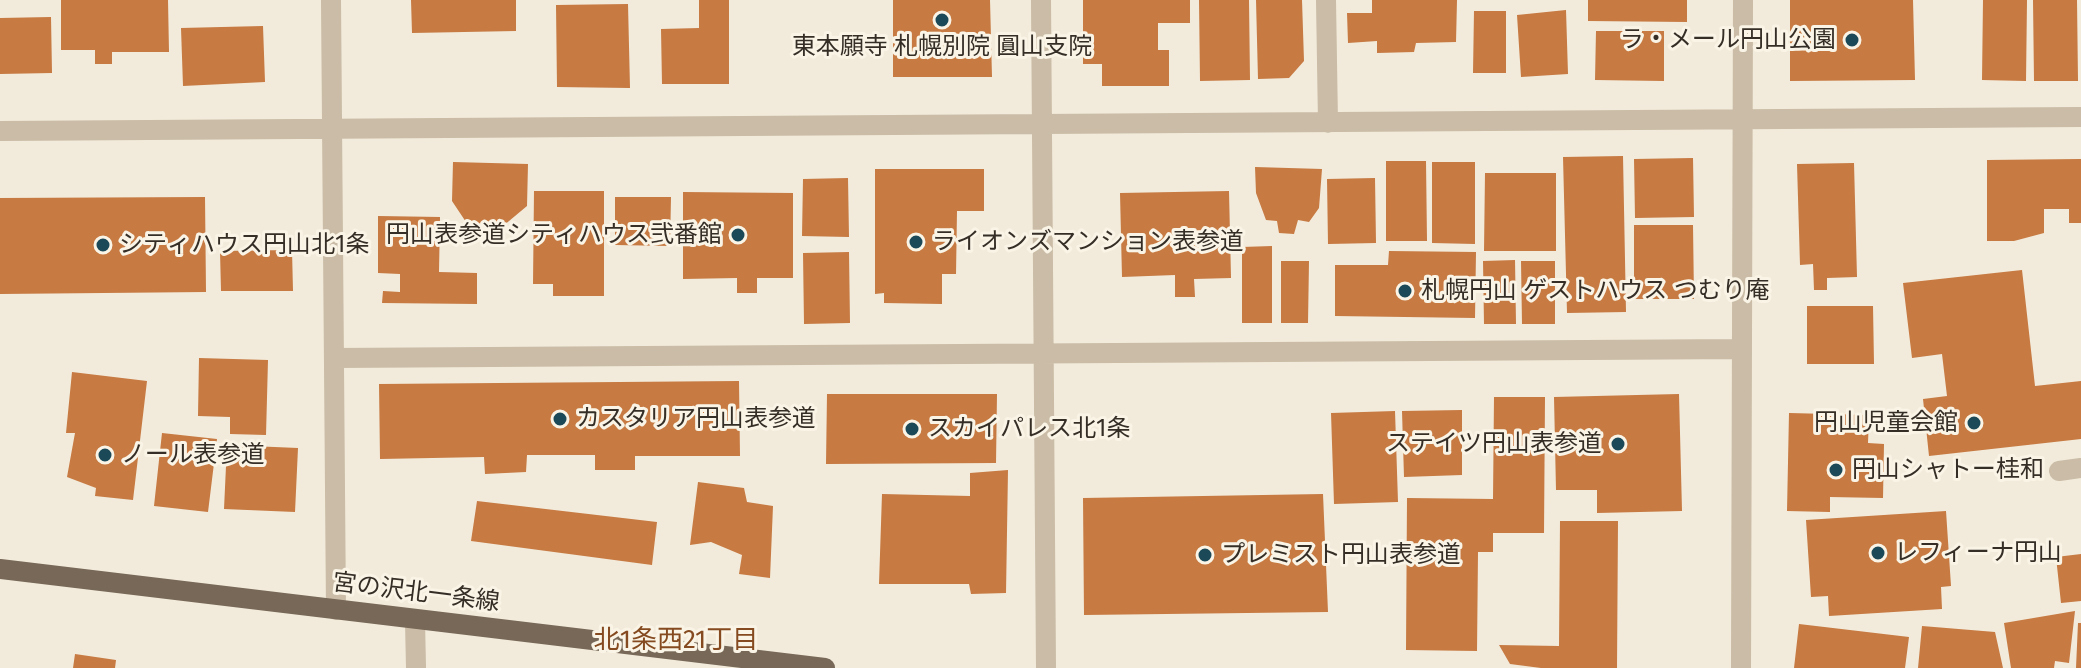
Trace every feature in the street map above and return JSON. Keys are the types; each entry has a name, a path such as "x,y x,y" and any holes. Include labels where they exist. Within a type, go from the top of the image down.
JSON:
{"main road":[{"name":"宮の沢北一条線","path":"0,569 825,668"}],"street":[{"path":"331,0 336,610"},
{"path":"1041,0 1046,668"},
{"path":"1326,0 1328,123"},
{"path":"1741,668 1743,0"},
{"path":"0,131 2081,117"},
{"path":"334,358 1742,349"},
{"path":"2059,471 2081,468"},
{"path":"415,620 416,668"}],"building":[{"path":"61,0 168,0 169,52 112,52 112,64 95,64 95,50 61,50"},
{"path":"411,0 516,0 516,31 412,33"},
{"path":"699,0 729,0 729,84 662,84 661,29 699,28"},
{"path":"893,0 990,0 992,77 893,77"},
{"path":"1083,0 1190,0 1190,23 1158,23 1158,50 1169,50 1169,86 1102,86 1102,64 1083,64"},
{"path":"1199,0 1249,0 1250,80 1200,81"},
{"path":"1256,0 1302,0 1304,61 1289,78 1258,79"},
{"path":"1372,0 1457,0 1456,42 1416,43 1414,52 1377,53 1377,41 1348,43 1347,13 1372,13"},
{"path":"1588,0 1687,0 1687,22 1588,21"},
{"name":"ラ・メール円山公園","path":"1790,0 1913,0 1915,80 1790,81"},
{"path":"1983,0 2027,0 2026,81 1982,80"},
{"path":"2033,0 2077,0 2078,81 2034,81"},
{"path":"628,4 630,88 557,87 556,5"},
{"path":"1566,10 1568,74 1521,77 1517,15"},
{"path":"1474,11 1506,11 1506,73 1473,73"},
{"path":"51,17 52,73 0,74 0,18"},
{"path":"263,26 265,82 183,86 181,28"},
{"path":"1596,31 1664,31 1664,81 1595,80"},
{"path":"1623,156 1626,312 1567,313 1563,157"},
{"path":"1693,158 1694,217 1635,218 1634,159"},
{"path":"2081,159 2081,223 2069,223 2069,209 2044,209 2044,233 2014,241 1987,241 1987,160"},
{"path":"1386,161 1426,161 1427,241 1386,241"},
{"path":"453,162 528,164 527,206 503,226 468,225 452,201"},
{"path":"1432,162 1475,162 1475,244 1432,243"},
{"path":"1854,163 1857,277 1827,278 1827,290 1814,290 1813,264 1800,265 1797,164"},
{"path":"1255,167 1322,169 1319,208 1309,222 1298,220 1294,234 1279,233 1277,221 1266,220 1256,193"},
{"name":"ライオンズマンション表参道","path":"875,169 984,169 984,211 957,211 956,274 942,274 942,304 884,303 884,293 875,294"},
{"path":"1485,173 1556,173 1556,251 1484,251"},
{"path":"848,178 849,237 802,236 803,179"},
{"path":"1375,178 1376,243 1328,244 1327,179"},
{"path":"534,191 604,191 604,296 553,296 553,284 533,284"},
{"path":"1229,191 1231,278 1194,279 1195,297 1175,297 1175,275 1122,277 1120,193"},
{"name":"円山表参道シティハウス弐番館","path":"683,192 793,193 793,278 757,278 757,293 737,293 737,278 683,279"},
{"name":"シティハウス円山北1条","path":"205,197 206,292 0,294 0,198"},
{"path":"615,197 671,197 670,246 615,245"},
{"path":"378,216 440,217 439,272 477,273 477,304 382,303 383,291 400,292 400,274 378,273"},
{"path":"1634,225 1693,225 1694,299 1634,299"},
{"path":"1272,246 1272,323 1242,323 1242,247"},
{"path":"292,250 293,291 221,291 220,251"},
{"name":"札幌円山 ゲストハウス つむり庵","path":"1389,251 1476,252 1475,318 1335,316 1335,265 1388,265"},
{"path":"849,252 850,323 804,324 803,253"},
{"path":"1515,260 1516,324 1484,324 1483,261"},
{"path":"1281,261 1309,261 1308,323 1281,323"},
{"path":"1521,261 1555,261 1555,324 1522,324"},
{"path":"2022,270 2035,386 2081,381 2081,439 1929,456 1923,399 1947,396 1942,354 1912,358 1903,283"},
{"path":"1807,306 1873,306 1874,364 1807,364"},
{"path":"199,358 268,360 266,435 230,434 230,417 198,416"},
{"name":"ノール表参道","path":"72,372 147,381 133,500 95,496 96,488 67,477 75,433 66,433"},
{"name":"カスタリア円山表参道","path":"739,381 740,456 635,456 635,470 595,470 595,455 527,455 526,472 485,474 484,457 380,459 379,384"},
{"name":"スカイパレス北1条","path":"827,394 997,394 996,463 826,464"},
{"name":"ステイツ円山表参道","path":"1679,394 1682,511 1597,513 1597,490 1556,490 1554,397"},
{"path":"1494,397 1545,397 1544,533 1493,533 1493,552 1478,552 1477,651 1406,650 1407,498 1493,499"},
{"path":"1462,410 1462,475 1404,477 1402,411"},
{"path":"1395,411 1398,502 1334,504 1331,413"},
{"name":"円山シャトー桂和","path":"1789,413 1869,415 1868,443 1884,444 1883,498 1830,497 1830,512 1787,511"},
{"path":"162,433 217,439 208,512 154,506"},
{"path":"227,445 298,448 295,512 224,509"},
{"path":"1008,470 1006,593 971,594 969,584 879,584 882,494 970,496 970,473"},
{"path":"698,482 744,488 747,502 773,506 770,578 739,574 742,555 711,542 690,545"},
{"name":"プレミスト円山表参道","path":"1323,494 1328,612 1084,615 1083,498"},
{"path":"477,501 657,522 652,565 471,541"},
{"name":"レフィーナ円山","path":"1946,511 1951,586 1941,587 1942,609 1829,616 1828,596 1811,597 1806,520"},
{"path":"1560,521 1618,521 1617,668 1541,668 1510,664 1499,645 1559,646"},
{"path":"2081,554 2081,601 2061,603 2056,557"},
{"path":"2075,611 2069,663 2055,661 2054,668 2011,668 2004,623"},
{"path":"2078,623 2081,623 2081,668 2076,668"},
{"path":"1799,624 1909,637 1905,668 1794,668"},
{"path":"1922,626 1995,632 2003,668 1918,668"},
{"path":"75,654 116,660 115,668 73,668"}],"place":[{"name":"東本願寺 札幌別院 圓山支院","path":"942,20"},
{"name":"ラ・メール円山公園","path":"1852,40"},
{"name":"円山表参道シティハウス弐番館","path":"738,235"},
{"name":"ライオンズマンション表参道","path":"916,242"},
{"name":"シティハウス円山北1条","path":"103,245"},
{"name":"札幌円山 ゲストハウス つむり庵","path":"1405,291"},
{"name":"カスタリア円山表参道","path":"560,419"},
{"name":"円山児童会館","path":"1974,423"},
{"name":"スカイパレス北1条","path":"912,429"},
{"name":"ステイツ円山表参道","path":"1618,444"},
{"name":"ノール表参道","path":"105,455"},
{"name":"円山シャトー桂和","path":"1836,470"},
{"name":"レフィーナ円山","path":"1878,553"},
{"name":"プレミスト円山表参道","path":"1205,555"}],"district":[{"name":"北1条西21丁目","path":"676,641"}]}
